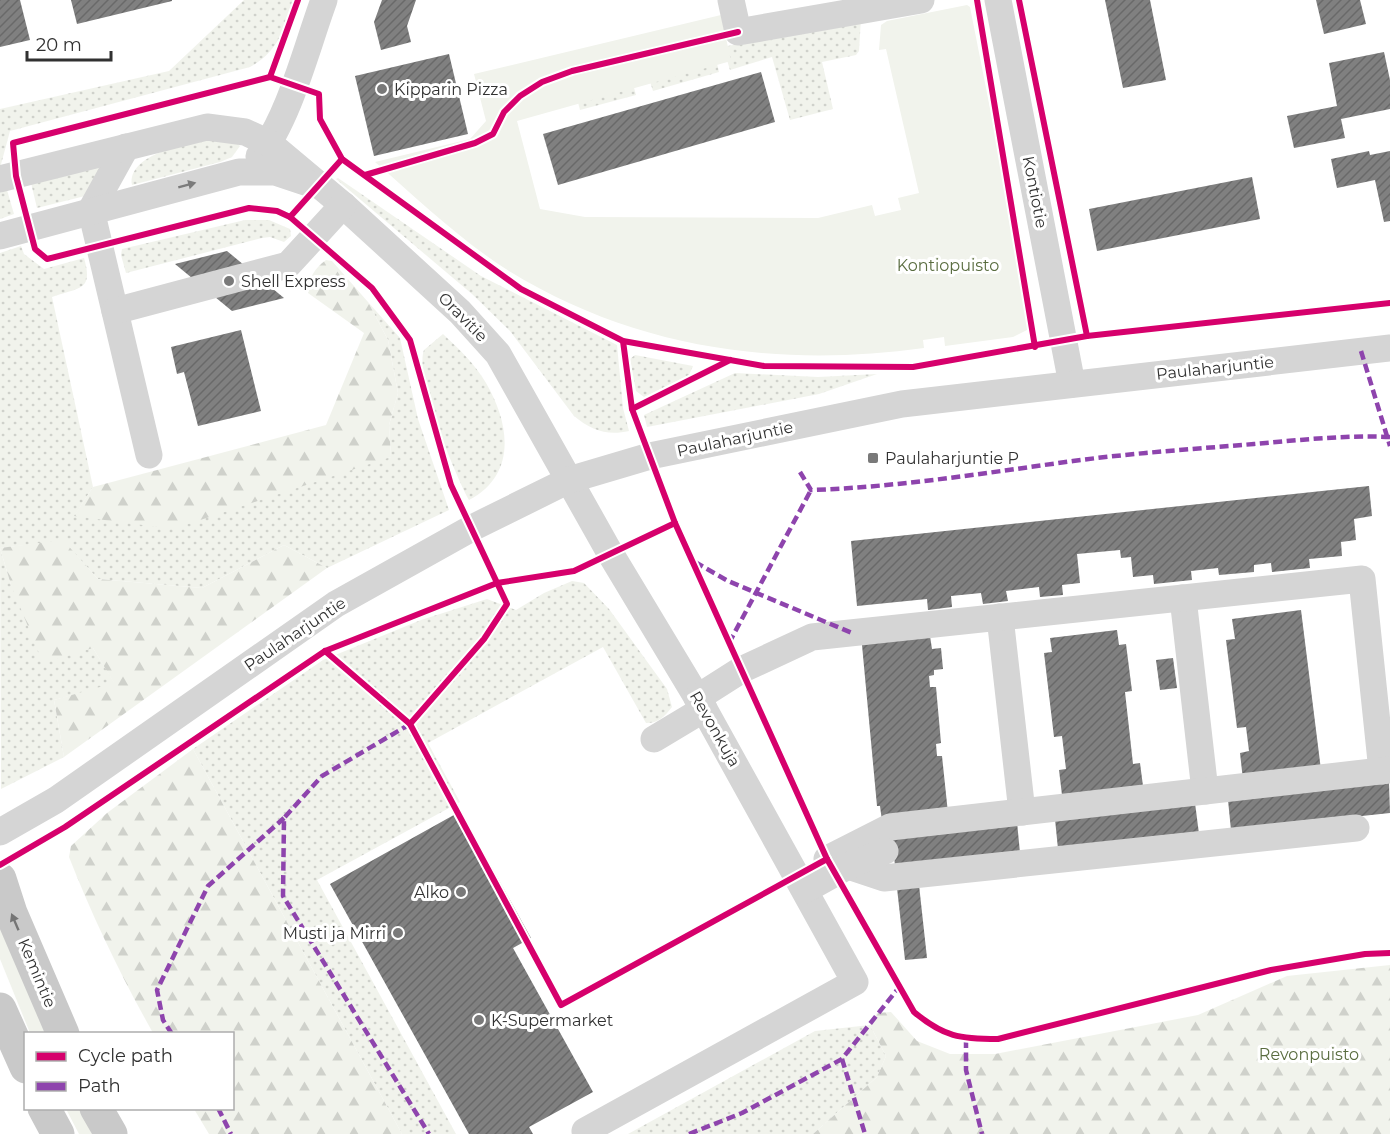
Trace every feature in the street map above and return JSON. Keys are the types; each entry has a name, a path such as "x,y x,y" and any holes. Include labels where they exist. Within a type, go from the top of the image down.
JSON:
{"main road":[{"name":"Kemintie","path":"0,879 11,913 62,1032"},
{"path":"0,1009 24,1063"},
{"path":"45,1110 58,1134"},
{"path":"97,1110 111,1134"}],"street":[{"path":"239,172 255,161 269,143 286,104 324,0"},
{"path":"731,0 738,32 921,0"},
{"name":"Kontiotie","path":"998,0 1072,384"},
{"path":"207,127 253,120 270,114 286,104"},
{"name":"Oravitie","path":"0,179 207,127 245,132 269,143 318,186 344,205 460,312 498,354 569,480"},
{"path":"126,147 91,210 149,455"},
{"name":"Oravitie","path":"0,236 239,172 275,172 318,186"},
{"path":"115,311 288,265 344,205"},
{"name":"Paulaharjuntie","path":"0,832 56,800 336,604 472,528 569,480 650,456 902,404 1390,348"},
{"name":"Revonkuja","path":"569,480 700,703 855,982 585,1131"},
{"path":"654,739 741,670 812,637 1362,579 1386,770 890,827 838,862 805,890"},
{"path":"1183,598 1204,791"},
{"path":"999,617 1022,812"},
{"path":"838,862 884,878 1356,828"},
{"path":"838,862 885,851"}],"green space":[{"path":"244,0 295,0 274,47 260,61 250,67 10,131 0,168 0,109 169,71"},
{"name":"Kontiopuisto","path":"967,5 970,7 1030,311 1031,319 1027,330 1013,337 945,346 944,337 923,340 924,348 869,354 815,355 762,353 709,346 658,335 607,319 557,298 509,271 457,233 375,162 470,139 486,121 474,74 721,15 731,61 517,121 540,209 585,217 818,218 872,205 875,216 901,210 898,198 919,193 886,49 879,50 881,25 887,21"},
{"path":"861,18 859,51 856,55 822,62 833,109 790,120 772,57 730,70 723,47"},
{"path":"713,47 719,72 653,91 644,62"},
{"path":"628,66 636,95 580,110 572,79"},
{"path":"209,139 236,142 240,146 232,157 220,162 132,185 133,174 148,158 160,152"},
{"path":"106,165 85,196 37,208 31,183"},
{"path":"338,178 481,276 617,345 623,408 629,431 614,433 600,431 574,416 510,331 472,294 336,179"},
{"path":"7,190 14,214 0,219 0,191"},
{"path":"245,220 269,220 290,229 291,236 284,242 270,237 262,238 126,273 121,255 122,249"},
{"path":"21,246 24,254 44,269 84,258 87,269 87,277 82,286 52,297 93,487 75,515 391,457 389,425 398,393 388,340 368,302 400,338 418,419 449,510 327,568 284,545 202,588 98,579 63,541 0,548 0,253"},
{"path":"326,260 332,261 368,302 388,340 398,393 389,425 391,457 173,529 74,516 93,487 326,425 364,333 308,293 313,274"},
{"path":"443,334 482,376 494,399 504,431 502,463 495,477 469,500 446,448 430,402 422,363 424,350"},
{"path":"635,355 693,366 689,375 644,397 636,391 630,359"},
{"path":"735,373 818,377 877,374 819,394 647,427 644,415"},
{"path":"63,540 98,579 202,588 284,545 327,568 64,757 54,700 114,683 93,648 43,663 11,585 0,548"},
{"path":"0,548 11,585 93,648 115,684 54,700 64,757 1,789"},
{"path":"572,581 584,583 609,609 667,689 672,707 669,711 658,721 646,723 603,647 428,743 460,802 317,880 456,1134 402,1134 193,749 323,660 421,620 487,599 516,610 544,593"},
{"path":"193,749 402,1134 209,1134 195,1110 234,1110 234,1032 152,1032 108,946 69,857 71,846 107,813"},
{"path":"0,922 46,1032 30,1032 0,959"},
{"name":"Revonpuisto","path":"1390,965 1390,1134 813,1134 877,1077 886,1056 870,1025 877,1013 891,1012 917,1041 950,1054 995,1054 1198,1015 1287,976"},
{"path":"870,1025 886,1056 877,1077 813,1134 628,1134 815,1031"},
{"path":"67,1110 80,1110 92,1134 79,1134"}],"building":[{"path":"0,0 20,0 30,40 0,47"},
{"path":"71,0 172,0 172,1 77,24"},
{"path":"382,0 416,0 407,26 411,42 381,50 374,22"},
{"path":"1105,0 1150,0 1166,80 1123,88"},
{"path":"1316,0 1360,0 1366,24 1324,34"},
{"path":"1384,52 1390,80 1390,109 1341,119 1345,138 1294,148 1287,116 1337,106 1329,63"},
{"path":"449,54 468,134 374,156 355,76"},
{"path":"761,72 775,122 558,185 543,134"},
{"path":"1369,151 1370,155 1390,151 1390,221 1384,222 1375,180 1337,188 1331,159"},
{"path":"1252,177 1260,219 1097,251 1089,209"},
{"name":"Shell Express","path":"227,251 284,298 232,311 175,264"},
{"path":"241,330 261,411 198,426 184,372 177,374 171,347"},
{"path":"1369,486 1372,516 1354,519 1356,540 1341,542 1342,556 1309,559 1310,568 1272,572 1271,563 1254,565 1254,572 1219,575 1218,568 1191,571 1192,580 1154,584 1153,575 1133,577 1131,557 1121,558 1120,550 1077,554 1080,583 1062,585 1063,595 1040,597 1039,587 1006,591 1008,601 983,604 981,593 951,596 952,607 928,610 927,599 857,606 851,541"},
{"path":"1301,610 1321,770 1243,780 1240,753 1249,751 1246,727 1237,728 1226,640 1235,639 1232,619"},
{"path":"1117,630 1119,645 1126,644 1132,691 1125,692 1133,764 1140,763 1143,786 1062,795 1059,770 1066,769 1062,736 1054,737 1044,653 1052,652 1050,638"},
{"path":"930,636 932,649 941,648 943,669 934,670 934,675 929,676 930,687 936,687 941,743 936,744 937,756 942,756 948,813 882,821 880,806 877,806 862,645"},
{"path":"1173,658 1177,688 1160,690 1156,660"},
{"path":"1389,783 1390,813 1231,830 1228,800"},
{"path":"1195,803 1199,834 1058,849 1055,819"},
{"name":"K-Supermarket","path":"461,811 531,938 513,948 593,1092 529,1127 533,1134 469,1134 330,884"},
{"path":"1017,822 1020,853 895,866 892,836"},
{"path":"919,885 927,958 905,960 897,888"}],"marked path":[{"path":"1361,351 1390,446"},
{"path":"800,472 811,490 942,479 1141,453 1322,438 1390,437"},
{"path":"729,643 811,490"},
{"path":"695,562 728,581 852,633"},
{"path":"410,724 322,776 284,818 283,896 429,1134"},
{"path":"171,1032 163,1020 157,990 208,886 284,818"},
{"path":"689,1134 742,1113 842,1059 900,986"},
{"path":"966,1039 966,1070 982,1134"},
{"path":"842,1059 865,1134"},
{"path":"219,1110 231,1134"}],"cycle path":[{"path":"270,77 298,0"},
{"path":"977,0 1035,347"},
{"path":"1019,0 1087,336"},
{"path":"365,175 475,143 493,134 504,112 520,96 542,82 572,71 738,32"},
{"path":"410,724 484,639 507,604 451,485 410,340 372,288 290,217 277,211 249,208 47,259 35,249 16,176 13,143 270,77 319,94 320,119 342,159 521,289 623,341 764,366 913,367 1087,336 1390,303"},
{"path":"290,217 342,159"},
{"path":"623,341 632,409 675,523 827,859 914,1012 934,1027 953,1035 998,1039 1271,970 1365,954 1390,953"},
{"path":"632,409 730,360"},
{"path":"0,865 65,827 325,651 497,583 574,571 675,523"},
{"path":"325,651 410,724 561,1005 827,859"}],"place":[{"name":"Kipparin Pizza","path":"382,89"},
{"name":"Shell Express","path":"229,281"},
{"name":"Paulaharjuntie P","path":"873,458"},
{"name":"Alko","path":"461,892"},
{"name":"Musti ja Mirri","path":"398,933"},
{"name":"K-Supermarket","path":"479,1020"}]}
